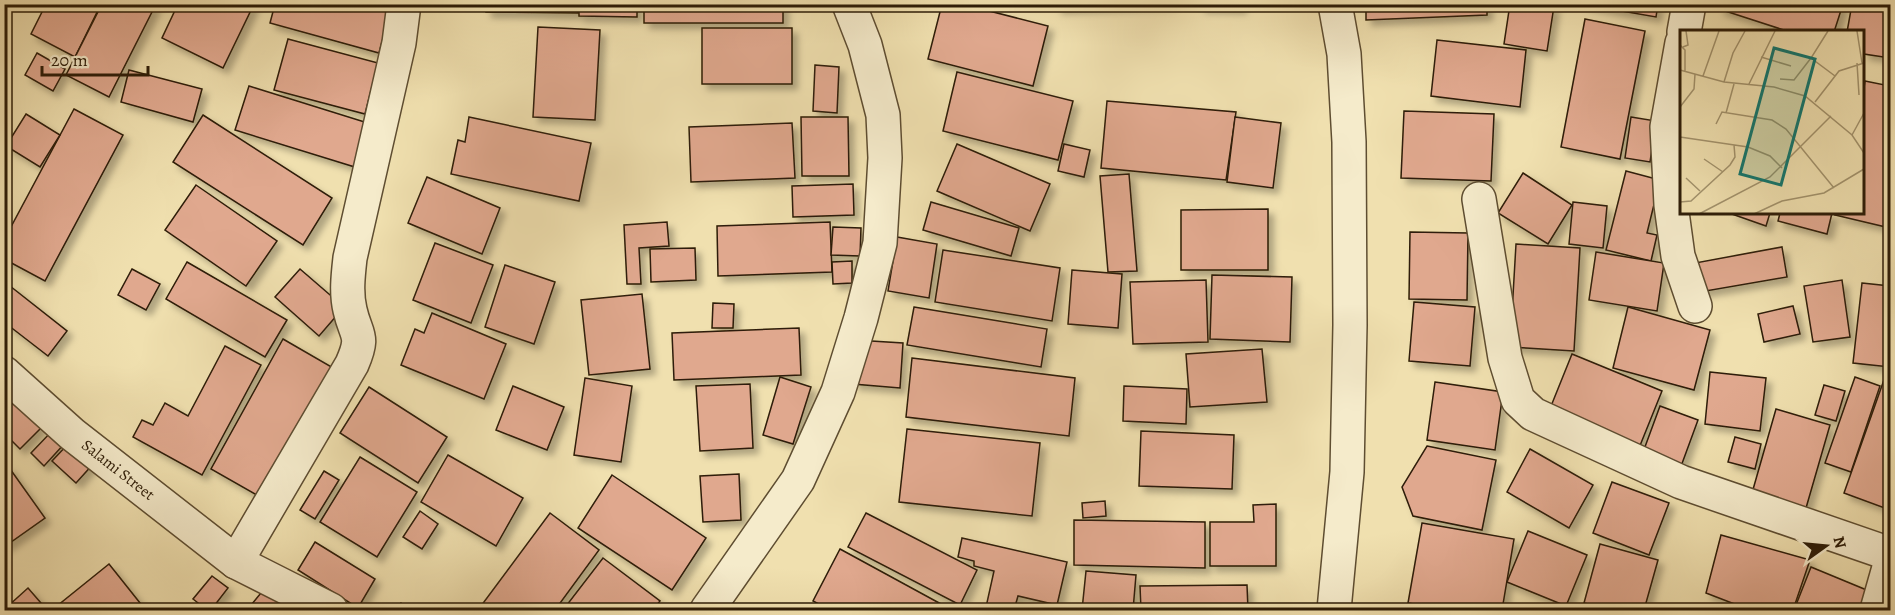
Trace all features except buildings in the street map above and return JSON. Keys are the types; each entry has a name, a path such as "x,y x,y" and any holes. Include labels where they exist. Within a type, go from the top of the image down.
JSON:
{"street":[{"path":"237,562 357,352 360,341 350,311 347,288 350,258 399,43 404,4"},
{"path":"707,610 798,480 838,392 861,318 880,243 885,158 883,115 865,45 849,4"},
{"path":"1334,610 1347,472 1350,325 1349,142 1344,54 1335,4"},
{"path":"1684,30 1689,4"},
{"path":"1680,54 1667,127 1671,206 1678,256 1695,306"},
{"path":"1479,199 1505,357 1518,400 1524,407 1533,414 1681,482 1890,554"},
{"name":"Salami Street","path":"4,373 72,434 237,562 331,610"},
{"path":"1877,610 1890,564"}]}
